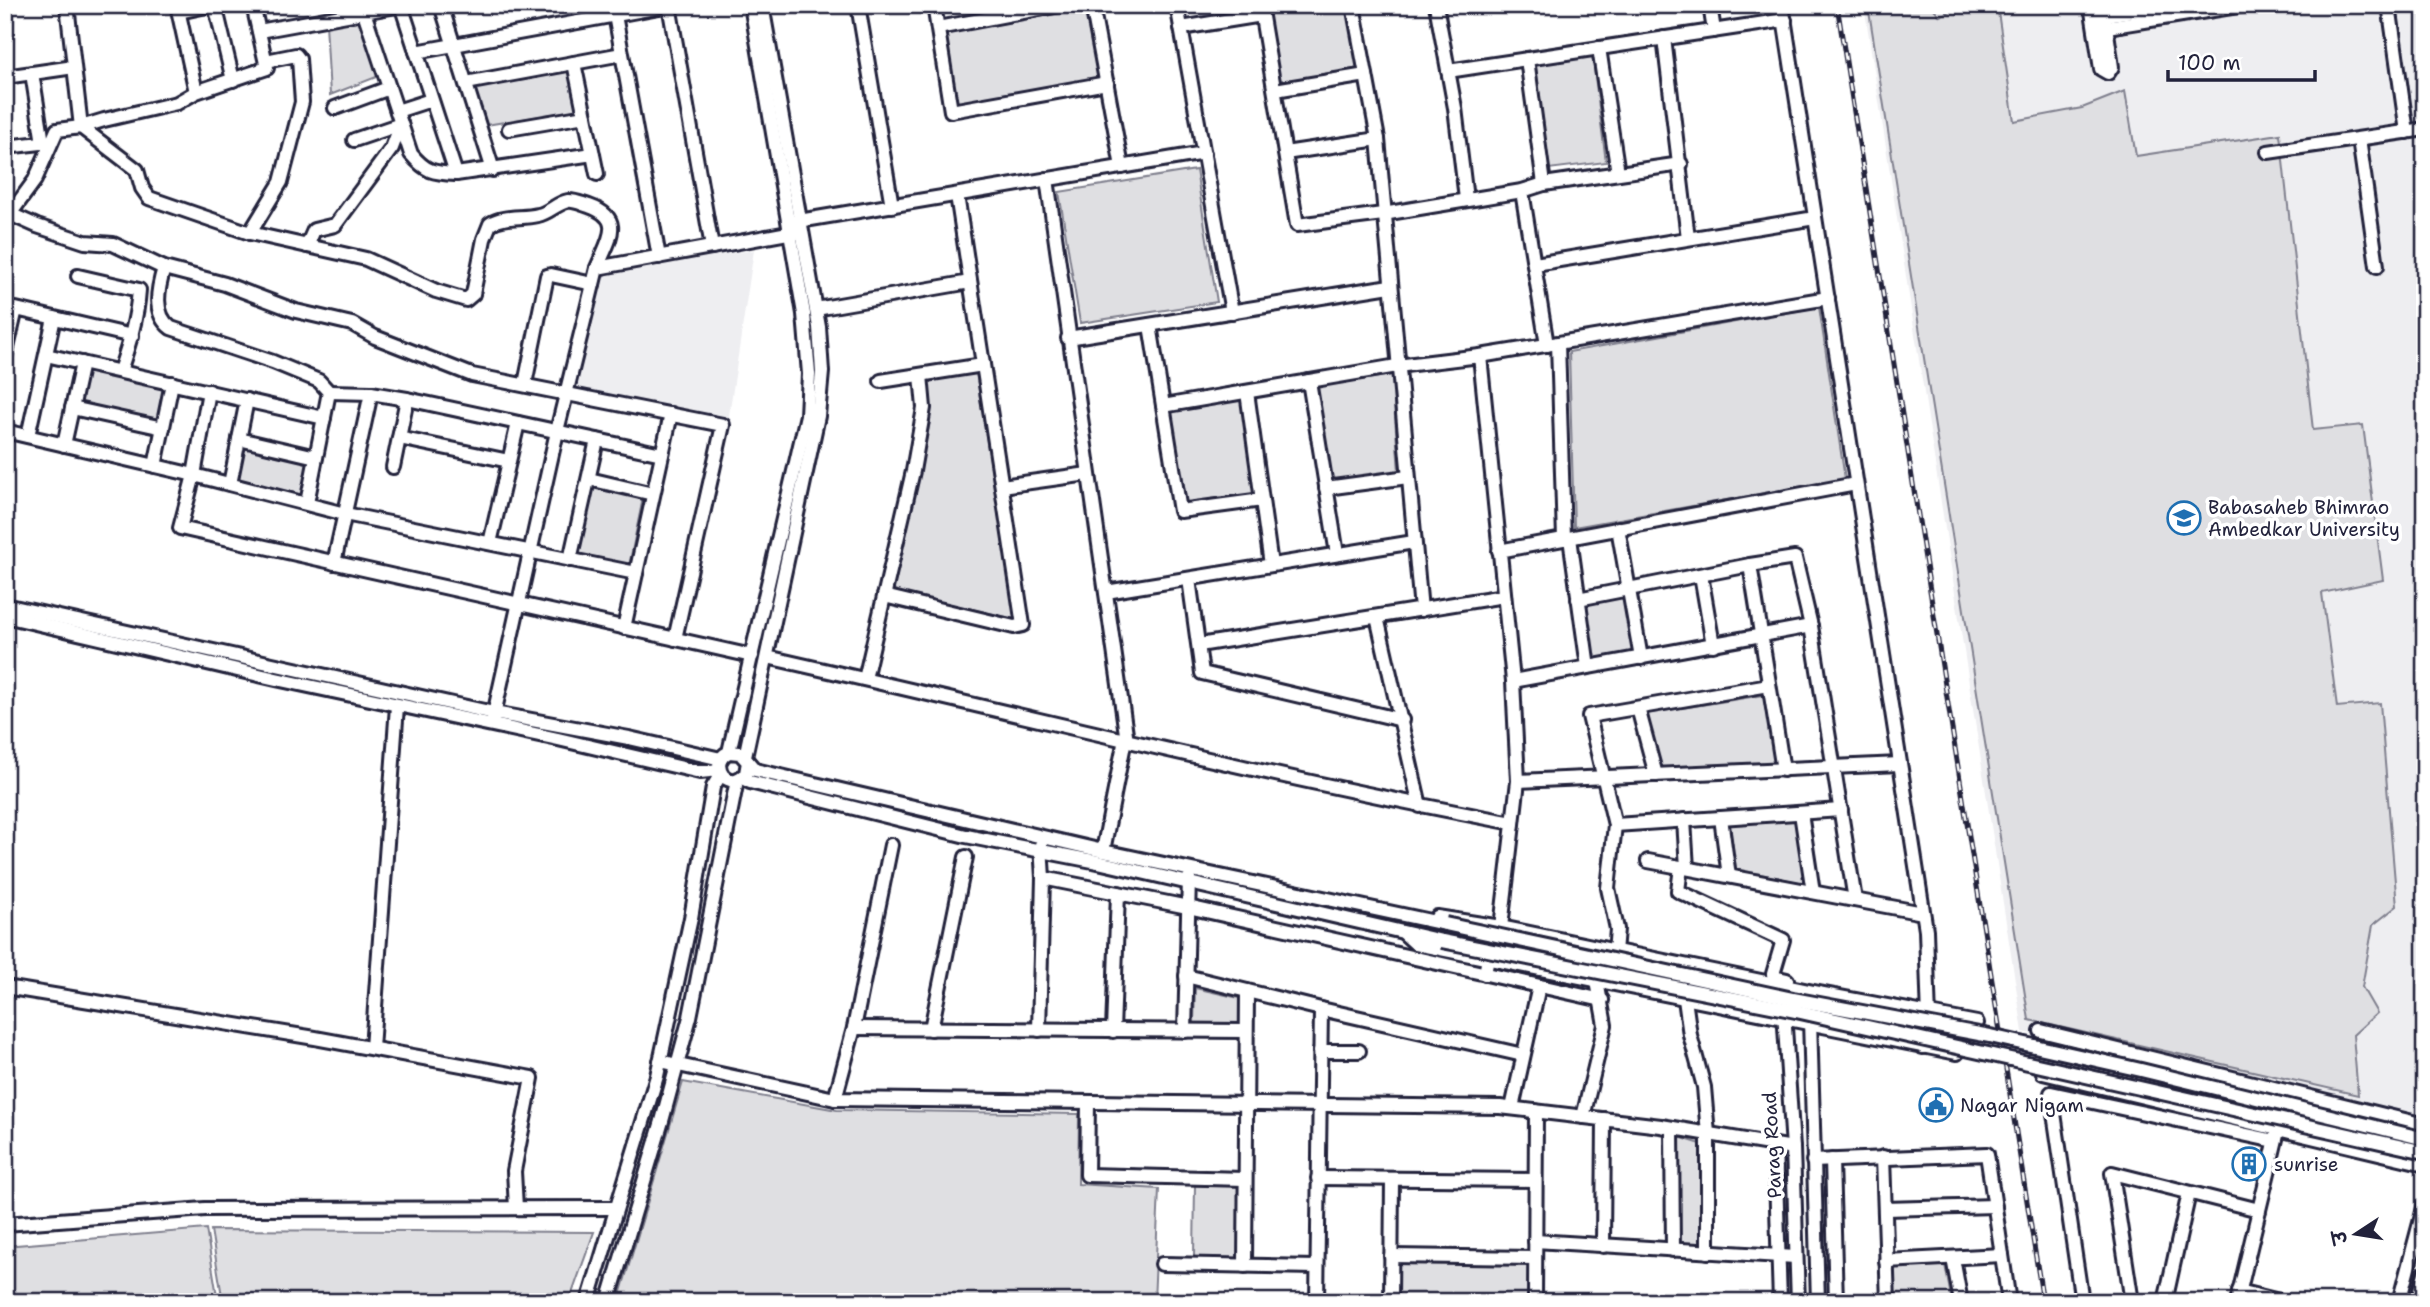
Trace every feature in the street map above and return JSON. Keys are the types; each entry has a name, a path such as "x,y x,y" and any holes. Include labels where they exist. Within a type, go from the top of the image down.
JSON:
{"street":[{"path":"67,5 81,127 137,170 142,188 153,201 250,233 366,259 436,291 466,300 473,294 484,239 490,224 503,219 545,213 566,201 604,212 610,218 610,237 597,268 566,393 493,720"},
{"path":"196,92 178,9 213,5 233,80"},
{"path":"253,5 267,68 196,92 177,103 81,127 57,130 48,142 36,180 8,218 85,242 113,244 164,268 225,284 296,311 352,324 375,337 472,375 723,425 675,639"},
{"path":"259,31 401,5 456,174"},
{"path":"442,5 493,170"},
{"path":"416,52 670,5 712,247"},
{"path":"588,1302 660,1061 691,918 713,787 723,764 752,656 807,415 816,309 796,227 751,5"},
{"path":"608,1302 690,1017 740,779 747,771 746,760 818,416 822,372 814,356 804,314 796,227 762,5"},
{"path":"858,5 892,206"},
{"path":"934,5 951,111 1107,83"},
{"path":"938,28 1060,5"},
{"path":"1092,5 1122,167"},
{"path":"1177,5 1232,312"},
{"path":"1353,5 1378,139 1421,610"},
{"path":"1436,5 1466,199"},
{"path":"1710,5 1714,30"},
{"path":"1782,5 1926,930 1929,1020 1926,1045 1923,1047"},
{"path":"2091,5 2102,18"},
{"path":"2102,18 2173,5"},
{"path":"2102,18 2244,5"},
{"path":"2389,5 2407,132"},
{"path":"1181,28 1261,10 1297,225 1383,214 1522,191 1544,184 1681,164"},
{"path":"364,12 411,154 422,168 437,174 456,174 593,154"},
{"path":"615,15 659,257"},
{"path":"1448,71 1785,20"},
{"path":"1664,38 1688,238"},
{"path":"1599,48 1618,173"},
{"path":"466,83 622,54"},
{"path":"250,233 281,181 303,96 299,58 296,55 267,61"},
{"path":"1527,59 1544,184"},
{"path":"574,63 597,174"},
{"path":"5,77 74,67"},
{"path":"32,74 48,142"},
{"path":"1275,90 1366,75"},
{"path":"335,107 389,88"},
{"path":"397,111 431,100"},
{"path":"509,129 585,116"},
{"path":"307,246 314,230 335,225 392,148 401,124"},
{"path":"354,140 401,124"},
{"path":"2268,152 2425,129"},
{"path":"1285,153 1378,139"},
{"path":"2359,139 2377,266"},
{"path":"5,147 48,142"},
{"path":"597,268 712,247 892,206 1204,153"},
{"path":"1047,179 1126,734 1103,851"},
{"path":"1522,191 1552,344 1567,538 1588,667"},
{"path":"884,596 1014,627 1023,625 957,195"},
{"path":"1535,264 1815,218"},
{"path":"164,268 158,302 164,323 171,328 273,362 319,381 329,392 371,393 407,399 662,454"},
{"path":"78,276 139,290 132,337 120,371"},
{"path":"525,384 547,276 593,284"},
{"path":"816,309 970,282"},
{"path":"1069,338 1390,286"},
{"path":"1163,406 1828,298"},
{"path":"5,357 16,309 132,337"},
{"path":"28,436 54,318"},
{"path":"1150,325 1180,511 1262,500"},
{"path":"46,355 324,418"},
{"path":"1480,356 1513,681 1518,781 1501,927 1488,958 1485,974"},
{"path":"64,445 82,363"},
{"path":"881,381 983,365"},
{"path":"865,679 913,471 924,408 921,375"},
{"path":"1309,381 1337,554"},
{"path":"155,466 172,383"},
{"path":"209,391 194,475 180,528 752,656"},
{"path":"307,503 329,392"},
{"path":"1247,392 1271,565"},
{"path":"334,563 371,393"},
{"path":"393,467 407,399"},
{"path":"230,484 247,400"},
{"path":"72,408 163,428"},
{"path":"624,628 671,414"},
{"path":"490,543 518,423"},
{"path":"5,431 345,514 636,573"},
{"path":"399,438 509,461"},
{"path":"239,439 316,457"},
{"path":"570,560 597,440"},
{"path":"1002,486 1088,474"},
{"path":"1326,488 1408,477"},
{"path":"589,479 653,494"},
{"path":"1499,551 1856,484"},
{"path":"1618,528 1641,658"},
{"path":"1106,592 1414,542"},
{"path":"1578,599 1795,558 1811,626 1855,900"},
{"path":"1749,565 1783,769"},
{"path":"1701,575 1713,645"},
{"path":"1189,579 1202,673 1402,720"},
{"path":"1199,645 1504,597"},
{"path":"5,605 91,630 397,706 629,738 723,764"},
{"path":"5,616 91,630 493,720"},
{"path":"1377,617 1420,806"},
{"path":"1513,681 1811,626"},
{"path":"767,657 1125,741 1420,806 1513,823"},
{"path":"1615,951 1617,929 1608,888 1615,825 1589,716 1769,685"},
{"path":"373,1048 397,706"},
{"path":"1638,708 1656,775"},
{"path":"723,764 735,752 755,770 1189,884 1442,941 1796,1011 2425,1152"},
{"path":"723,764 726,779 740,779 953,833 1103,851 1793,999 1990,1036 2425,1139"},
{"path":"1518,781 1900,764"},
{"path":"1615,825 1841,810"},
{"path":"1801,813 1813,892"},
{"path":"1721,818 1729,876"},
{"path":"1684,820 1684,867 1678,891 1783,940 1774,976 1977,1023"},
{"path":"1039,1030 1043,878 1041,844"},
{"path":"835,1099 854,1028 891,845"},
{"path":"932,1029 966,857"},
{"path":"1648,860 1923,913"},
{"path":"1185,1031 1190,870"},
{"path":"1043,878 1188,907 1602,1000"},
{"path":"1113,1031 1118,893"},
{"path":"1416,918 1446,916 1814,992 1928,1011"},
{"path":"1402,932 1416,944 1977,1056"},
{"path":"1186,976 1523,1055"},
{"path":"1583,1117 1605,1025 1597,981"},
{"path":"1512,1108 1539,986"},
{"name":"Parag Road","path":"1785,986 1784,1019 1793,1148 1798,1302"},
{"path":"5,987 373,1048 531,1078 514,1171 516,1208"},
{"path":"1245,1266 1247,991"},
{"name":"Parag Road","path":"1814,992 1810,1024 1826,1261 1818,1302"},
{"path":"1685,999 1690,1035 1704,1087 1708,1134 1708,1252"},
{"path":"1317,1302 1321,1009"},
{"path":"854,1028 1246,1031"},
{"path":"2041,1031 2425,1125"},
{"path":"2103,1088 2111,1048"},
{"path":"1320,1051 1359,1051"},
{"path":"660,1061 835,1099 1512,1108 1672,1128 1793,1148"},
{"path":"2043,1073 2277,1135"},
{"path":"2082,1302 2051,1093 2425,1164"},
{"path":"1088,1103 1087,1175 1245,1179"},
{"path":"1535,1302 1536,1111"},
{"path":"1603,1246 1604,1119"},
{"path":"1672,1128 1673,1250"},
{"path":"2277,1135 2238,1296 2283,1302"},
{"path":"1775,1145 1780,1302"},
{"path":"1836,1302 1826,1261 1821,1161 1987,1154 2009,1302"},
{"path":"1883,1157 1888,1302"},
{"path":"2132,1302 2112,1173 2259,1210"},
{"path":"1318,1178 1535,1180"},
{"path":"1391,1302 1392,1179"},
{"path":"2165,1302 2189,1193"},
{"path":"2399,1302 2425,1204"},
{"path":"1885,1209 1995,1206"},
{"path":"5,1224 205,1209 616,1208"},
{"path":"1535,1241 1796,1257"},
{"path":"1886,1261 2002,1255"},
{"path":"1391,1256 1535,1258"},
{"path":"1953,1258 1961,1302"},
{"path":"1163,1264 1317,1267"},
{"path":"2417,1302 2425,1273"}],"shaded area":[{"path":"1265,5 1348,5 1360,71 1279,85"},
{"name":"Babasaheb Bhimrao Ambedkar University","path":"1864,5 2425,5 2425,1119 2023,1032"},
{"name":"Babasaheb Bhimrao Ambedkar University","path":"1868,5 1931,5 1940,16 1962,5 1997,5 2014,121 2082,108 2125,91 2136,156 2280,134 2313,430 2363,425 2383,580 2322,593 2337,707 2380,703 2397,906 2373,925 2362,987 2377,1013 2353,1035 2358,1095 2029,1020"},
{"path":"1089,8 1101,78 955,104 943,34"},
{"path":"360,17 379,76 330,95 326,23"},
{"path":"1592,53 1606,162 1549,169 1535,60"},
{"path":"572,67 582,109 486,125 474,86"},
{"path":"1196,170 1217,302 1080,323 1059,192"},
{"path":"754,250 728,422 572,388 600,272"},
{"path":"1819,307 1845,479 1574,527 1569,352"},
{"path":"86,369 167,386 159,422 79,405"},
{"path":"976,372 1015,619 893,591 930,422 928,381"},
{"path":"1392,375 1399,472 1331,482 1315,387"},
{"path":"1244,398 1254,494 1185,504 1170,411"},
{"path":"241,444 312,460 303,498 233,481"},
{"path":"591,486 643,498 629,566 577,554"},
{"path":"1628,588 1639,654 1591,661 1581,596"},
{"path":"1770,694 1782,766 1659,770 1644,714"},
{"path":"1797,818 1808,884 1736,869 1729,822"},
{"path":"1195,988 1239,998 1239,1025 1194,1024"},
{"path":"683,1082 837,1110 1079,1114 1078,1184 1159,1189 1154,1302 618,1302"},
{"path":"1679,1137 1701,1144 1702,1244 1679,1244"},
{"path":"1195,1185 1239,1186 1238,1258 1194,1257"},
{"path":"206,1229 218,1302 5,1302 5,1246"},
{"path":"211,1230 594,1232 569,1302 223,1302"},
{"path":"1398,1264 1528,1264 1528,1302 1398,1302"},
{"path":"1945,1265 1952,1302 1893,1302 1892,1268"}],"railway":[{"path":"1837,5 2043,1302"}],"place":[{"name":"Babasaheb Bhimrao Ambedkar University","path":"2184,518"},
{"name":"Nagar Nigam","path":"1936,1105"},
{"name":"sunrise","path":"2249,1164"}]}
